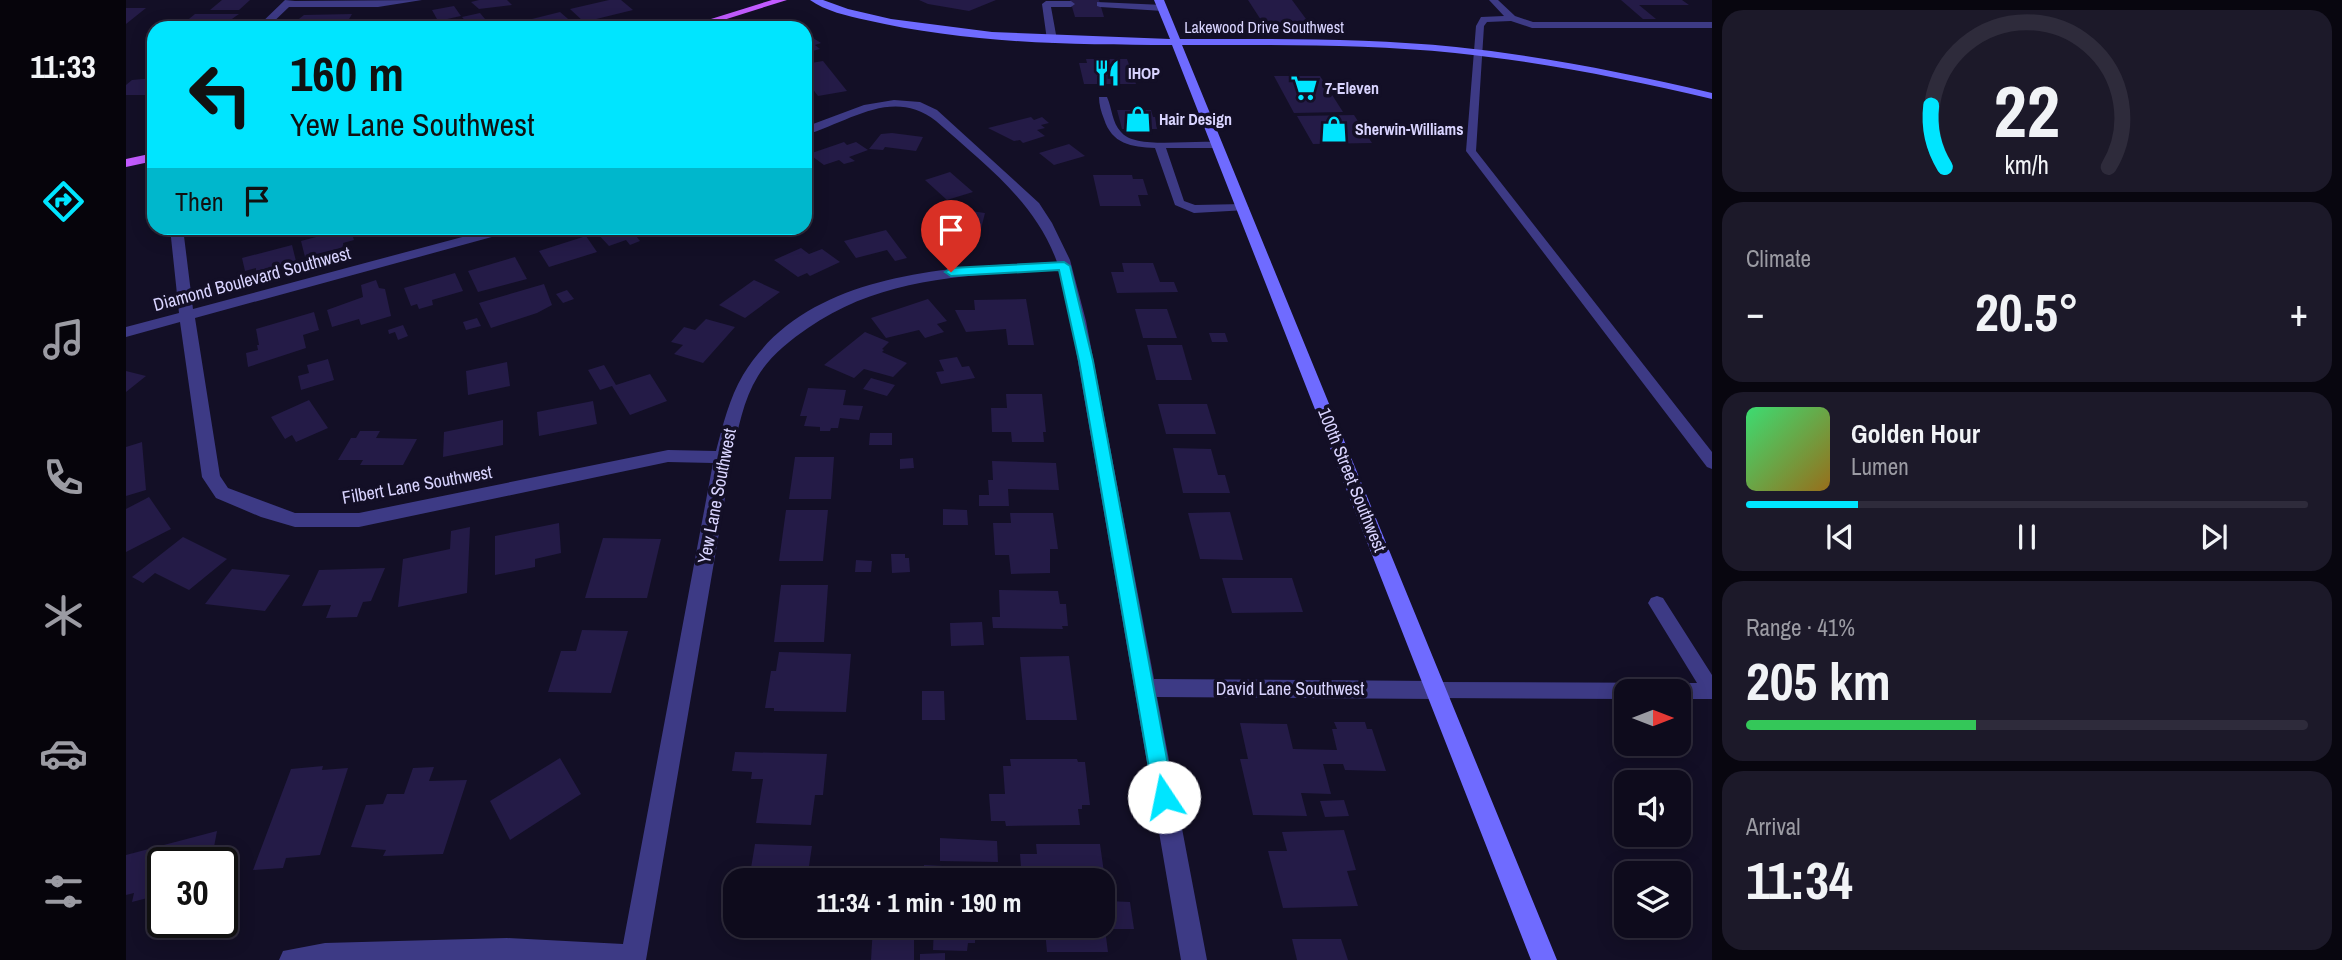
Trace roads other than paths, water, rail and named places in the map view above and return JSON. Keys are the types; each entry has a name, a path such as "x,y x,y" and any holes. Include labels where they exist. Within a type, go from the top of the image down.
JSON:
{"main road":[{"path":"711,21 782,0"},
{"name":"Lakewood Drive Southwest","path":"815,0 844,11 888,22 987,36 1177,43 1367,44 1476,52 1592,69 1712,96"},
{"name":"100th Street Southwest","path":"1161,4 1544,960"},
{"path":"126,163 147,158"}],"street":[{"path":"269,21 289,2 377,4 417,0"},
{"path":"812,129 881,106 907,103 922,106 1025,197 1046,226 1064,266 1086,361 1194,960"},
{"name":"Filbert Lane Southwest","path":"177,235 211,477 222,493 241,503 295,520 359,520 668,456 723,457"},
{"name":"Diamond Boulevard Southwest","path":"126,332 483,235"},
{"name":"Yew Lane Southwest","path":"633,958 723,457 733,416 745,385 759,362 780,341 823,309 863,291 922,275 1064,266"},
{"name":"David Lane Southwest","path":"1144,688 1435,690"},
{"path":"292,960 325,956 507,951 633,958"}],"lane":[{"path":"1493,0 1512,18"},
{"path":"1052,40 1046,4 1071,4"},
{"path":"1100,4 1161,4"},
{"path":"1712,25 1532,25 1512,18 1484,19 1476,52 1476,103 1471,151 1712,463"},
{"path":"1102,99 1112,132 1118,137 1139,144 1218,145"},
{"path":"1159,145 1179,203 1194,209 1243,208"},
{"path":"1657,603 1712,691"},
{"path":"1435,690 1712,691"}],"place":[{"name":"IHOP","path":"1107,73"},
{"name":"7-Eleven","path":"1304,88"},
{"name":"Hair Design","path":"1138,119"},
{"name":"Sherwin-Williams","path":"1334,129"}]}
